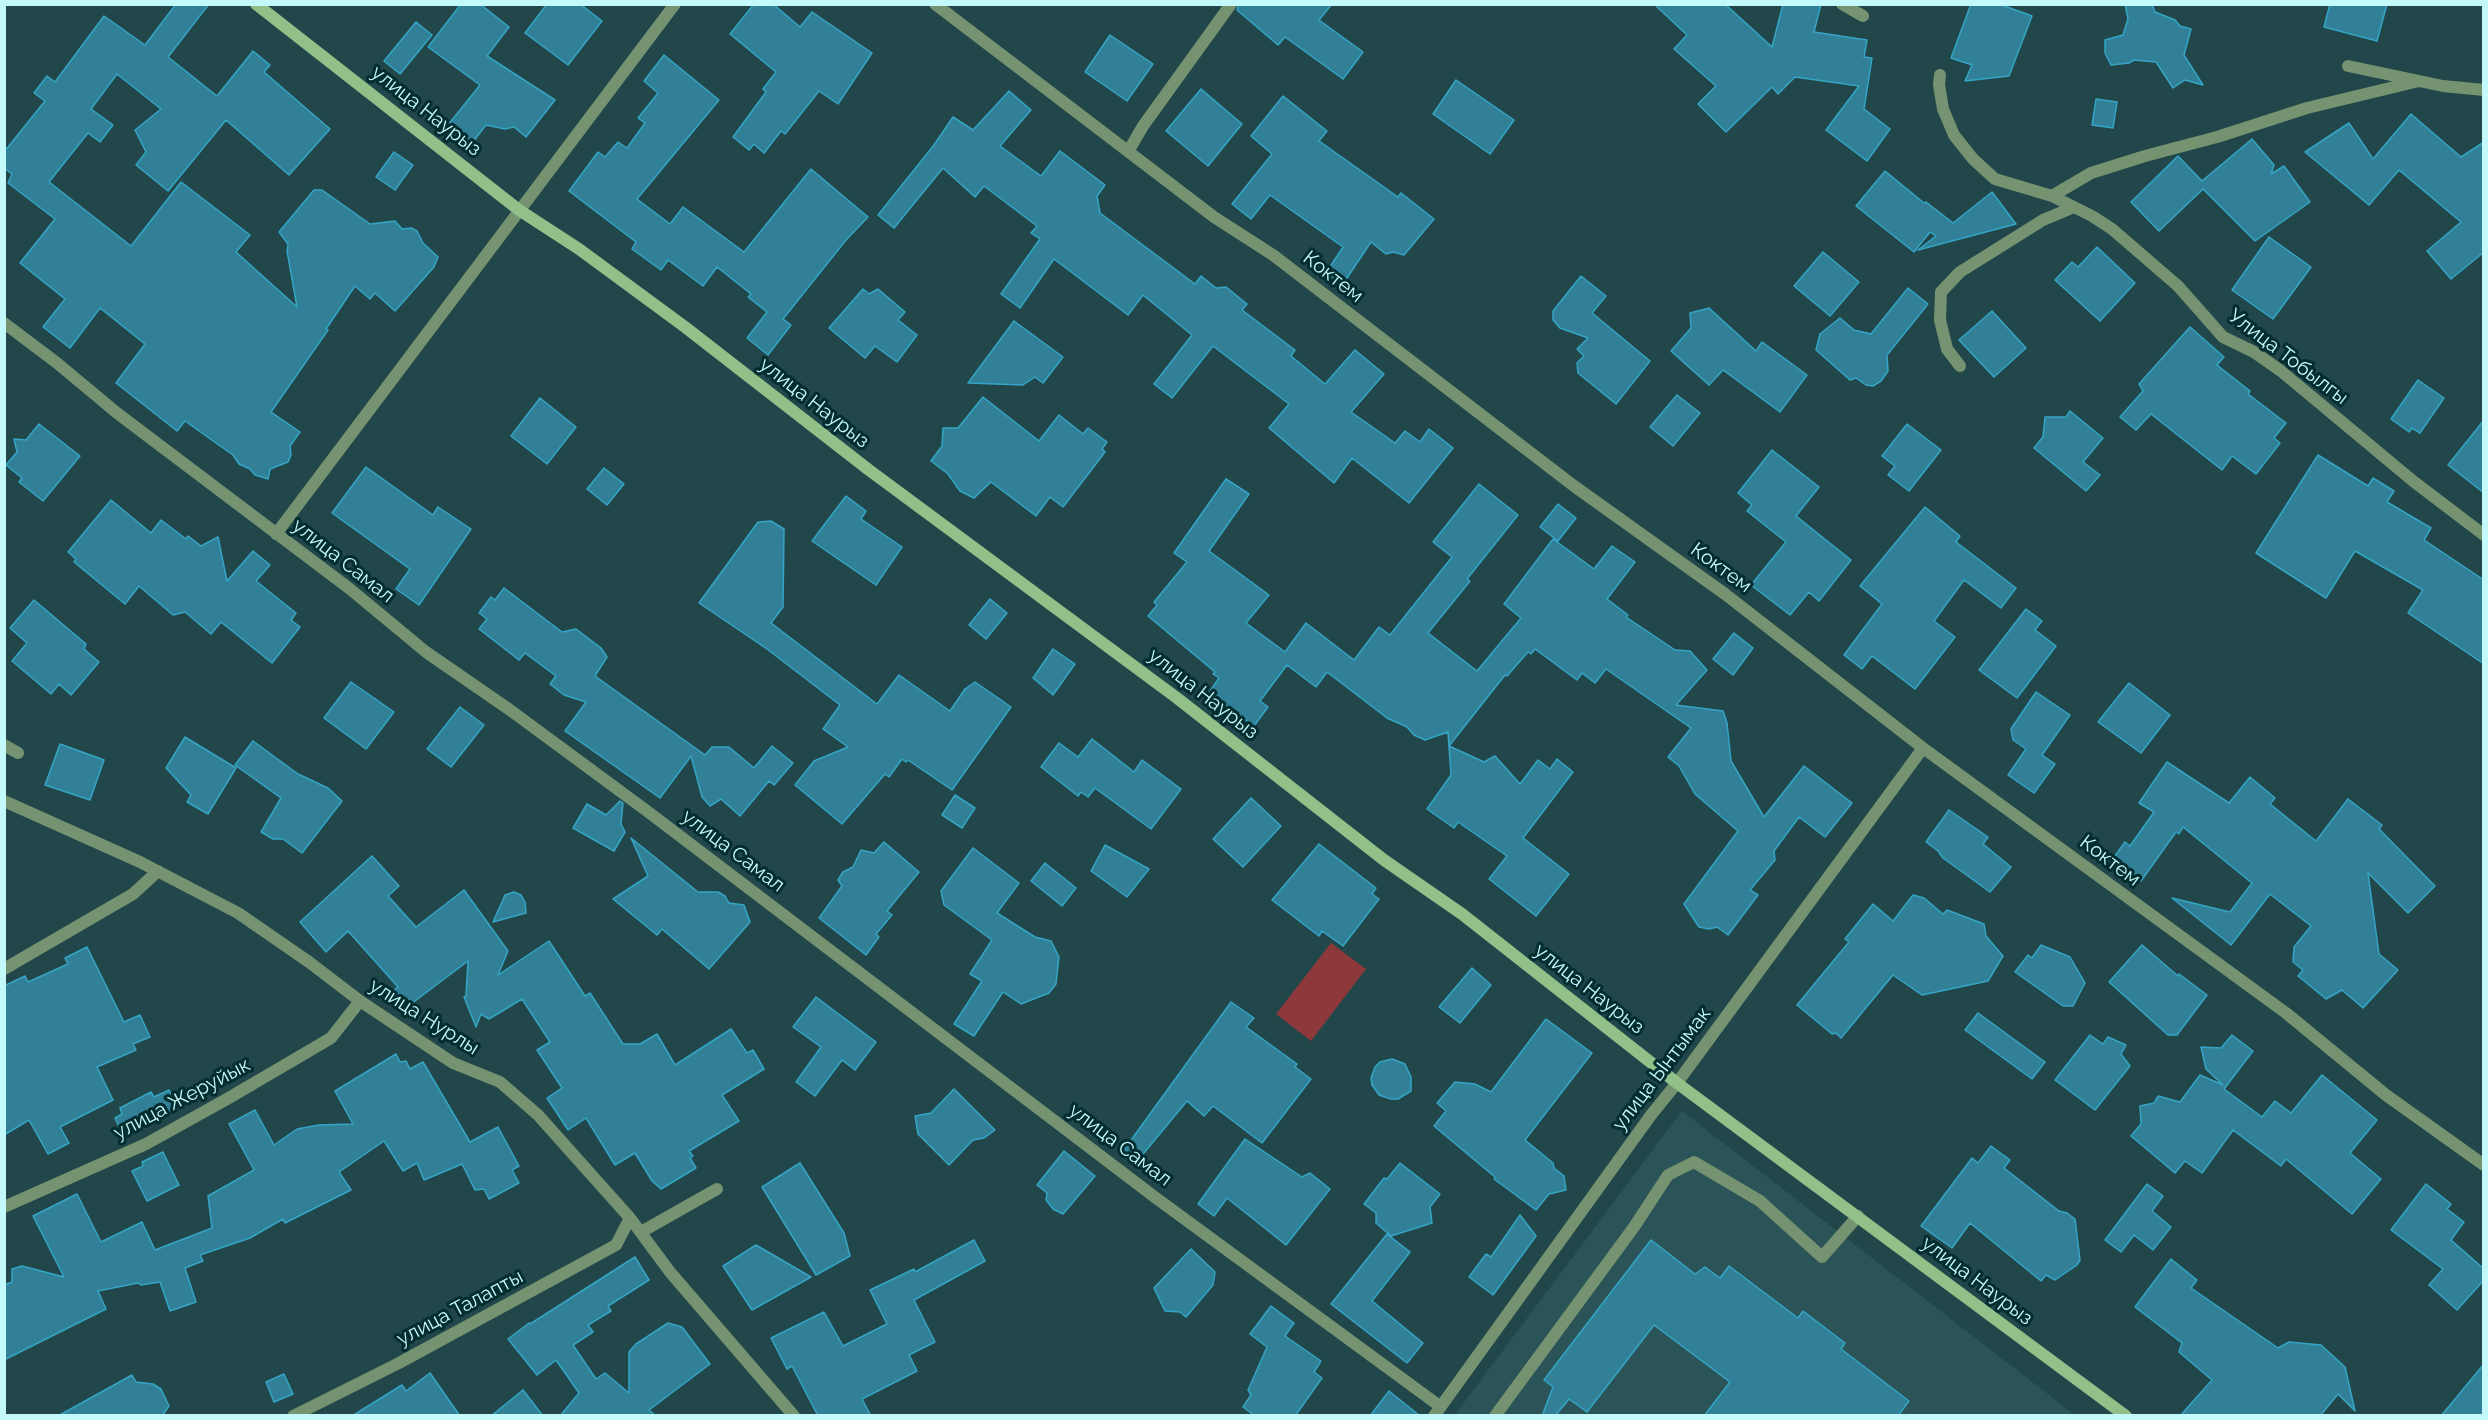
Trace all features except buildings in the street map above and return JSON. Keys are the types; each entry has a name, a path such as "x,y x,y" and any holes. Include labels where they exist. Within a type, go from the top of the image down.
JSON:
{"street":[{"name":"улица Наурыз","path":"256,4 519,210 579,249 685,327 869,470 1177,698 1384,860 1462,914 1677,1083 2126,1416"},
{"path":"276,534 675,4"},
{"name":"Коктем","path":"935,4 1214,217 1273,255 1574,486 1725,594 1923,748 2286,1013 2386,1095 2484,1166"},
{"path":"1129,150 1143,126 1231,4"},
{"path":"1842,4 1863,16"},
{"path":"2348,66 2420,81 2484,90"},
{"name":"Улица Тобылгы","path":"1940,75 1939,85 1943,109 1954,135 1973,159 1995,179 2052,196 2092,216 2133,246 2178,286 2223,337 2254,352 2281,371 2413,481 2484,535"},
{"path":"2052,196 2091,173 2145,156 2217,137 2307,108 2420,81"},
{"path":"1960,366 1947,349 1940,320 1941,292 1960,272 2043,220 2074,207"},
{"name":"улица Самал","path":"4,323 350,589 426,652 510,710 647,811 1437,1411"},
{"path":"4,745 18,753"},
{"name":"улица Ынтымак","path":"1437,1411 1651,1115 1677,1083 1923,748"},
{"name":"улица Нурлы","path":"4,801 158,872 238,913 360,1001 453,1063 500,1082 538,1115 630,1218 670,1272 794,1416"},
{"path":"4,969 133,894 158,872"},
{"name":"улица Жеруйык","path":"4,1207 146,1144 227,1099 331,1038 360,1001"},
{"path":"1495,1416 1634,1227 1668,1175 1694,1162 1760,1201 1822,1257 1858,1216"},
{"path":"641,1233 717,1189"},
{"name":"улица Талапты","path":"293,1416 399,1363 615,1245 630,1218"}],"shaded area":[{"path":"1331,943 1366,969 1311,1041 1276,1014"},
{"path":"1682,1111 2075,1415 1454,1416"}]}
